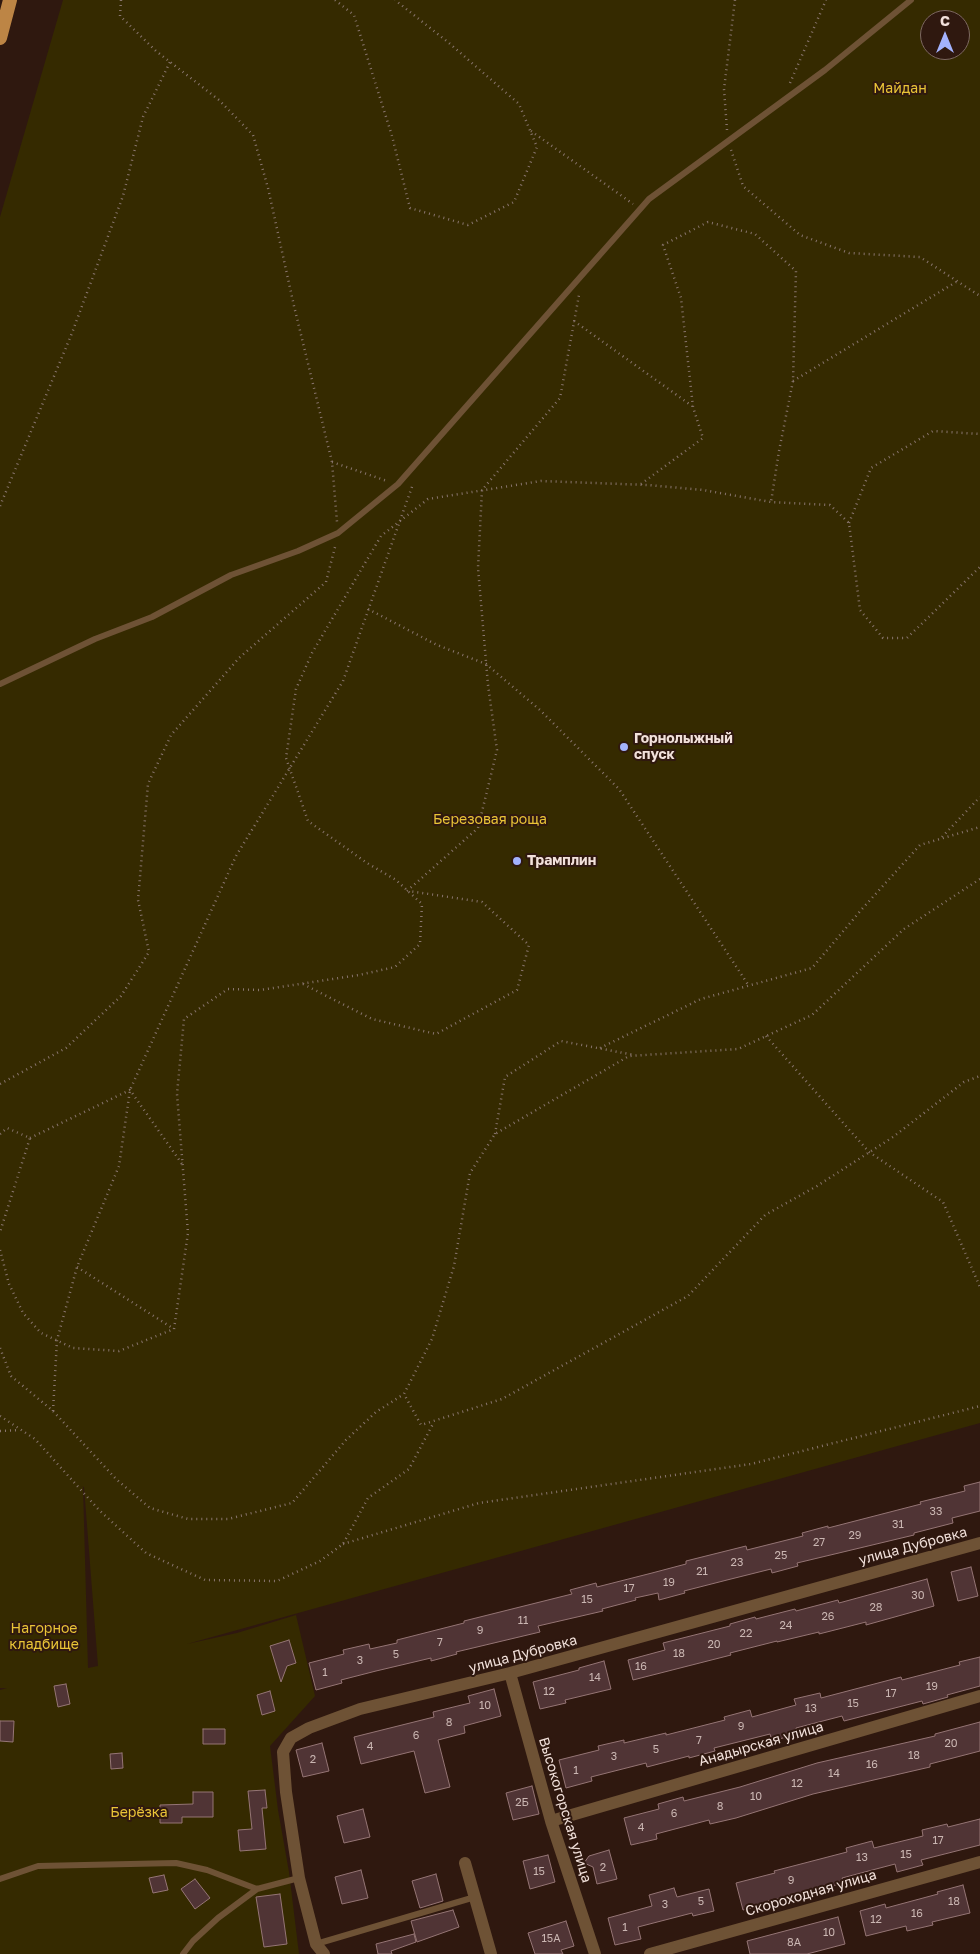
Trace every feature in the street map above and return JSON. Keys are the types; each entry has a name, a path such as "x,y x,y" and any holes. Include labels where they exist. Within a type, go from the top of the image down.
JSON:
{"main road":[{"path":"0,38 10,0"}],"street":[{"name":"улица Дубровка","path":"320,1949 299,1878 286,1792 283,1752 291,1738 309,1728 360,1710 510,1674 980,1544"},
{"name":"Высокогорская улица","path":"510,1674 550,1821 595,1954"},
{"name":"Анадырская улица","path":"550,1821 980,1696"},
{"name":"Скороходная улица","path":"650,1954 980,1862"},
{"path":"465,1863 491,1954"}],"lane":[{"path":"0,684 95,639 152,617 231,576 298,551 338,532 398,484 650,200 826,70 911,0"},
{"path":"0,1879 38,1866 176,1863 207,1870 257,1889"},
{"path":"183,1954 193,1941 218,1918 257,1889 299,1878"},
{"path":"320,1949 475,1898"}],"path":[{"path":"0,1084 66,1048 120,996 149,952 138,900 148,784 171,735 239,658 326,582 338,532 332,462 296,315 268,188 253,135 219,100 156,51 120,16 121,0"},
{"path":"335,0 354,15 392,136 410,208 468,225 514,202 537,147 519,104 449,42 395,0"},
{"path":"735,0 724,89 728,141 742,186 800,235 849,253 920,257 980,296"},
{"path":"782,102 826,0"},
{"path":"0,506 72,333 123,196 143,117 170,62"},
{"path":"530,130 641,209"},
{"path":"640,485 703,438 693,407 681,298 663,245 708,222 755,234 796,271 793,381 778,451 771,502"},
{"path":"407,891 478,828 497,750 486,664 478,568 482,490 560,398 582,275"},
{"path":"793,381 957,281"},
{"path":"574,321 693,407"},
{"path":"980,434 934,431 871,468 848,523 860,610 883,638 907,638 980,567"},
{"path":"332,462 398,484"},
{"path":"53,1412 57,1340 77,1267 119,1166 130,1090 236,856 343,680 414,480"},
{"path":"174,1329 188,1233 177,1094 184,1018 228,989 260,990 359,975 394,967 420,944 422,904 396,880 367,863 308,821 286,758 296,690 312,653 381,536 428,500 541,481 703,490 771,502 830,505 848,523"},
{"path":"368,609 437,645 486,664 540,710 619,789 750,986"},
{"path":"941,838 980,797"},
{"path":"600,1048 701,999 812,968 920,845 980,827"},
{"path":"495,1134 629,1056 738,1049 812,1015 904,929 980,880"},
{"path":"302,983 372,1019 436,1034 517,990 529,945 482,902 407,891"},
{"path":"766,1036 869,1152 943,1202 980,1287"},
{"path":"0,1348 11,1376 53,1412 116,1480 150,1508 188,1520 228,1519 292,1503 346,1440 376,1412 404,1394 432,1339 454,1266 470,1173 495,1134 505,1077 561,1041 639,1056"},
{"path":"404,1394 421,1425 502,1399 688,1296 765,1214 817,1186 893,1137 964,1082 980,1076"},
{"path":"0,1232 30,1138 130,1090"},
{"path":"130,1090 183,1165"},
{"path":"0,1134 7,1128 30,1138"},
{"path":"0,1250 9,1284 23,1313 41,1333 73,1348 119,1351 174,1329"},
{"path":"77,1267 174,1329"},
{"path":"0,1416 35,1439 99,1510 146,1552 206,1580 277,1581 320,1562 343,1544 479,1503 752,1464 980,1406"},
{"path":"343,1544 368,1498 409,1469 435,1420"},
{"path":"0,1431 21,1430"}],"green space":[{"name":"Березовая роща","path":"63,0 980,0 980,1423 187,1644 237,1633 296,1615 315,1696 270,1746 299,1954 0,1954 0,1690 7,1688 0,1688 0,217","holes":["80,1486 84,1487 98,1666 88,1668 83,1487"]}],"building":[{"path":"980,1482 980,1511 952,1518 953,1523 914,1533 914,1535 797,1563 798,1566 772,1573 771,1569 684,1591 685,1593 659,1600 658,1593 635,1598 636,1600 602,1609 603,1611 538,1626 540,1632 456,1652 457,1654 431,1661 431,1658 341,1680 342,1683 316,1690 309,1663 344,1654 343,1650 369,1644 370,1649 397,1643 397,1640 464,1623 464,1621 572,1594 570,1590 596,1583 597,1587 746,1546 747,1550 803,1536 802,1533 828,1526 828,1528 965,1491 964,1486"},
{"path":"971,1567 978,1596 958,1601 951,1572"},
{"path":"927,1579 934,1606 866,1625 866,1622 819,1634 819,1632 777,1641 633,1680 628,1660 665,1650 663,1643 730,1626 730,1624 755,1617 756,1619 795,1609 796,1611 838,1600 839,1603"},
{"path":"289,1640 296,1663 287,1666 281,1682 270,1646"},
{"path":"980,1657 980,1686 947,1695 948,1697 923,1704 922,1701 844,1721 842,1716 796,1728 797,1734 772,1741 770,1734 714,1748 715,1751 689,1758 689,1756 647,1767 646,1763 591,1777 592,1781 566,1788 559,1760 599,1750 598,1746 624,1740 624,1743 666,1733 666,1735 725,1720 724,1717 750,1710 752,1717 796,1705 794,1699 820,1693 821,1698 901,1677 902,1680 960,1665 959,1662"},
{"path":"604,1661 611,1689 565,1700 566,1703 540,1709 533,1682 579,1670 579,1668"},
{"path":"66,1684 70,1704 58,1707 54,1686"},
{"path":"494,1689 501,1716 464,1726 465,1733 438,1740 450,1787 425,1793 414,1751 361,1764 354,1737 434,1717 433,1712 470,1703 468,1696"},
{"path":"270,1691 275,1711 262,1715 257,1695"},
{"path":"0,1721 14,1721 13,1742 0,1741"},
{"path":"980,1722 980,1751 930,1764 930,1767 813,1794 736,1818 710,1824 709,1820 656,1834 657,1839 631,1845 624,1818 659,1809 658,1804 683,1797 684,1801 740,1787 817,1763 935,1736 935,1734"},
{"path":"203,1729 225,1729 225,1744 203,1744"},
{"path":"322,1743 329,1771 303,1777 296,1750"},
{"path":"122,1753 123,1768 111,1769 110,1754"},
{"path":"532,1786 539,1814 513,1820 506,1793"},
{"path":"265,1790 267,1808 262,1808 266,1849 240,1851 238,1830 252,1829 248,1791"},
{"path":"193,1792 213,1792 213,1817 182,1817 182,1823 160,1823 160,1805 193,1804"},
{"path":"363,1809 370,1837 344,1843 337,1816"},
{"path":"980,1819 980,1845 921,1860 923,1865 897,1872 895,1864 842,1878 844,1883 768,1901 768,1904 743,1910 736,1883 847,1852 846,1848 872,1841 874,1848 923,1836 922,1830 947,1824 948,1827"},
{"path":"609,1850 617,1879 597,1884 593,1867 584,1863 589,1856"},
{"path":"548,1855 555,1882 530,1889 523,1861"},
{"path":"361,1870 368,1898 342,1904 335,1877"},
{"path":"436,1874 443,1901 420,1908 412,1881"},
{"path":"164,1875 168,1890 153,1893 149,1878"},
{"path":"195,1879 210,1898 195,1909 181,1889"},
{"path":"963,1885 970,1913 932,1922 933,1925 907,1931 906,1926 866,1936 860,1911 885,1904 886,1908"},
{"path":"674,1888 677,1897 709,1889 714,1911 693,1916 692,1913 638,1927 641,1939 615,1945 608,1918 652,1906 649,1895"},
{"path":"280,1894 287,1944 264,1947 256,1897"},
{"path":"453,1910 459,1927 417,1942 411,1921"},
{"path":"838,1917 845,1944 807,1954 750,1954 747,1941"},
{"path":"566,1921 574,1946 561,1950 563,1954 535,1954 528,1933"},
{"path":"414,1934 416,1942 391,1951 392,1954 378,1954 376,1944"}],"place":[{"name":"Горнолыжный спуск","path":"624,747"},
{"name":"Трамплин","path":"517,861"}],"park label":[{"name":"Майдан","path":"900,89"},
{"name":"Нагорное кладбище","path":"44,1638"},
{"name":"Берёзка","path":"139,1813"}]}
